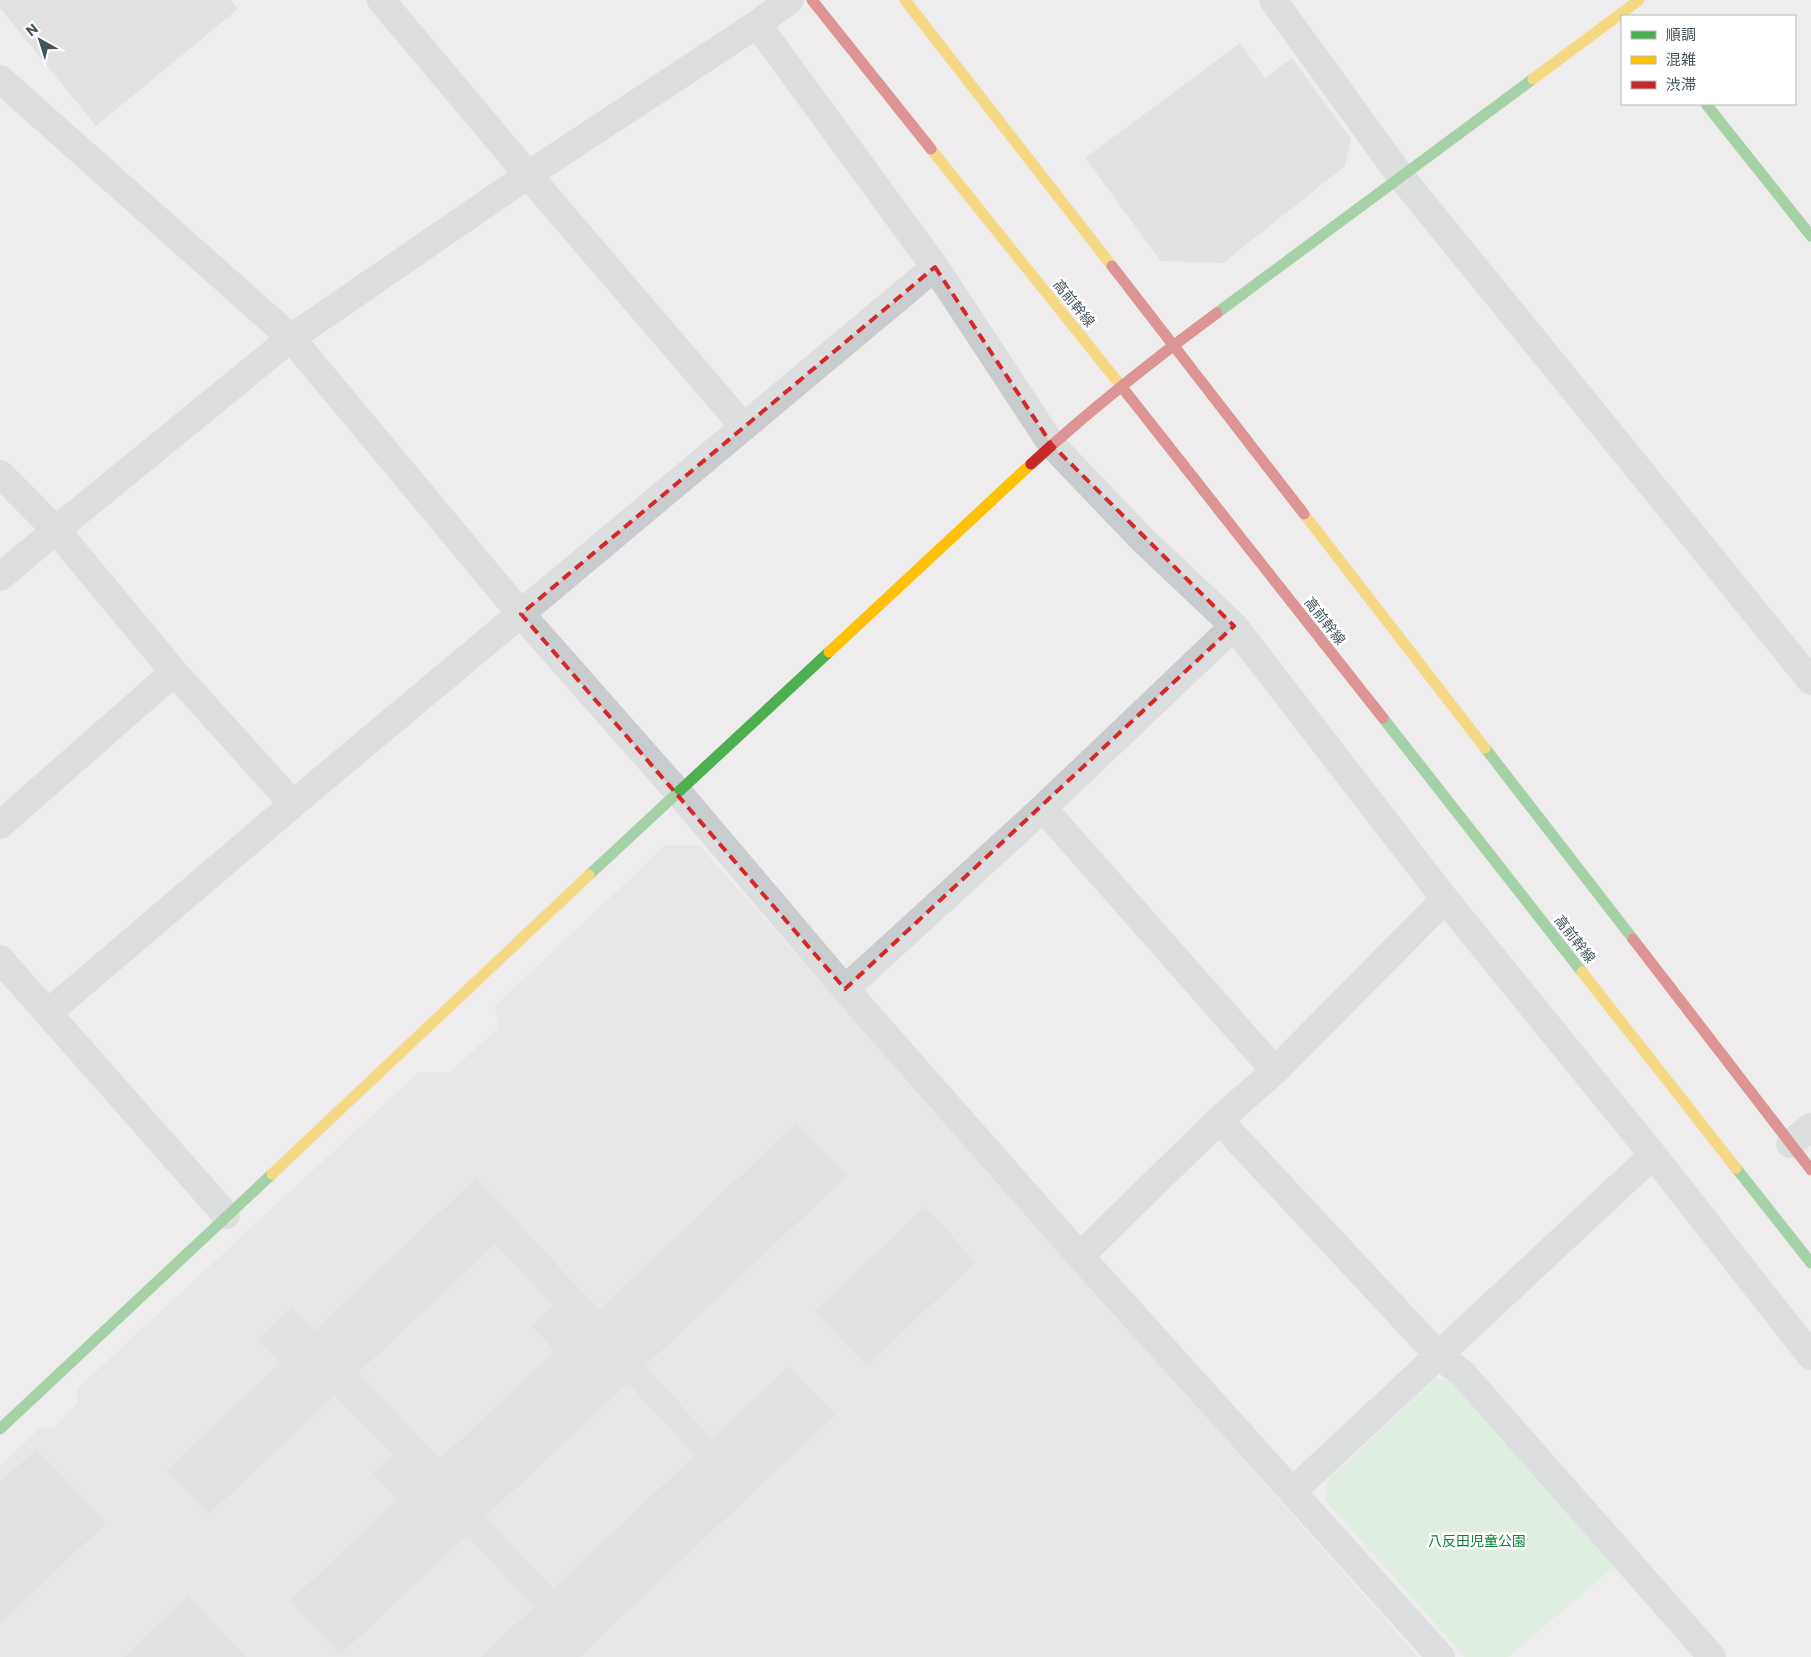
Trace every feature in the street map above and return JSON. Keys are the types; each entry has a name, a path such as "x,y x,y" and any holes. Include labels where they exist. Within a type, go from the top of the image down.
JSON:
{"street":[{"path":"381,0 744,427"},
{"path":"0,577 291,338 528,175 757,24 790,0"},
{"name":"高前幹線","path":"812,0 1123,388 1811,1263"},
{"path":"905,0 1811,1170"},
{"path":"1273,0 1402,178 1811,681"},
{"path":"0,1429 678,792 1052,445 1174,345 1402,178 1639,0"},
{"path":"757,24 935,267 1052,445 1142,539 1234,626 1445,899 1653,1155 1811,1356"},
{"path":"0,79 291,338 521,614 678,792 846,989 1080,1256 1441,1657"},
{"path":"1707,105 1811,236"},
{"path":"48,1013 293,804 935,267"},
{"path":"0,474 56,530 174,672 293,804"},
{"path":"846,989 1044,808 1234,626"},
{"path":"0,825 174,672"},
{"path":"1044,808 1275,1070"},
{"path":"1080,1256 1219,1120 1275,1070 1445,899"},
{"path":"0,959 226,1215"},
{"path":"1219,1120 1439,1356 1462,1374 1712,1657"},
{"path":"1790,1144 1811,1127"},
{"path":"1293,1492 1653,1155"}],"highlighted area":[{"path":"935,267 1052,445 1234,626 845,989 521,614"}],"shaded area":[{"path":"666,845 699,845 1418,1657 0,1657 0,1466 39,1429 54,1428 77,1403 77,1389 419,1072 450,1072 498,1028 495,1006"}],"green space":[{"name":"八反田児童公園","path":"1435,1379 1449,1380 1615,1566 1508,1657 1465,1657 1325,1500 1327,1481"}],"building":[{"path":"0,0 231,0 238,9 96,126 0,8"},
{"path":"1240,43 1265,78 1292,58 1351,139 1345,166 1223,263 1161,261 1085,158"},
{"path":"796,1123 847,1176 645,1366 712,1439 789,1366 835,1415 579,1657 481,1657 534,1607 467,1535 341,1654 290,1601 398,1499 373,1473 393,1455 335,1395 209,1514 167,1470 280,1363 258,1339 291,1307 314,1331 476,1178 599,1310","holes":["495,1244 553,1305 531,1326 555,1351 440,1459 358,1373","628,1383 695,1455 553,1589 485,1517"]},
{"path":"925,1207 976,1262 867,1366 815,1311"},
{"path":"36,1449 106,1523 0,1624 0,1483"},
{"path":"188,1596 246,1657 124,1657"}],"traffic: fast":[{"path":"1217,313 1533,79"},
{"path":"1707,105 1811,236"},
{"path":"589,875 829,652"},
{"path":"1383,718 1582,972"},
{"path":"1485,748 1633,939"},
{"path":"1736,1168 1811,1263"},
{"path":"0,1429 272,1174"}],"traffic: slow":[{"path":"905,0 1112,266"},
{"path":"1533,79 1639,0"},
{"path":"931,149 1125,391"},
{"path":"829,652 1031,464"},
{"path":"1304,514 1485,748"},
{"path":"272,1174 589,875"},
{"path":"1582,972 1736,1168"}],"traffic: jam":[{"path":"812,0 931,149"},
{"path":"1112,266 1304,514"},
{"path":"1031,464 1122,386 1217,313"},
{"path":"1125,391 1383,718"},
{"path":"1633,939 1811,1170"}]}
